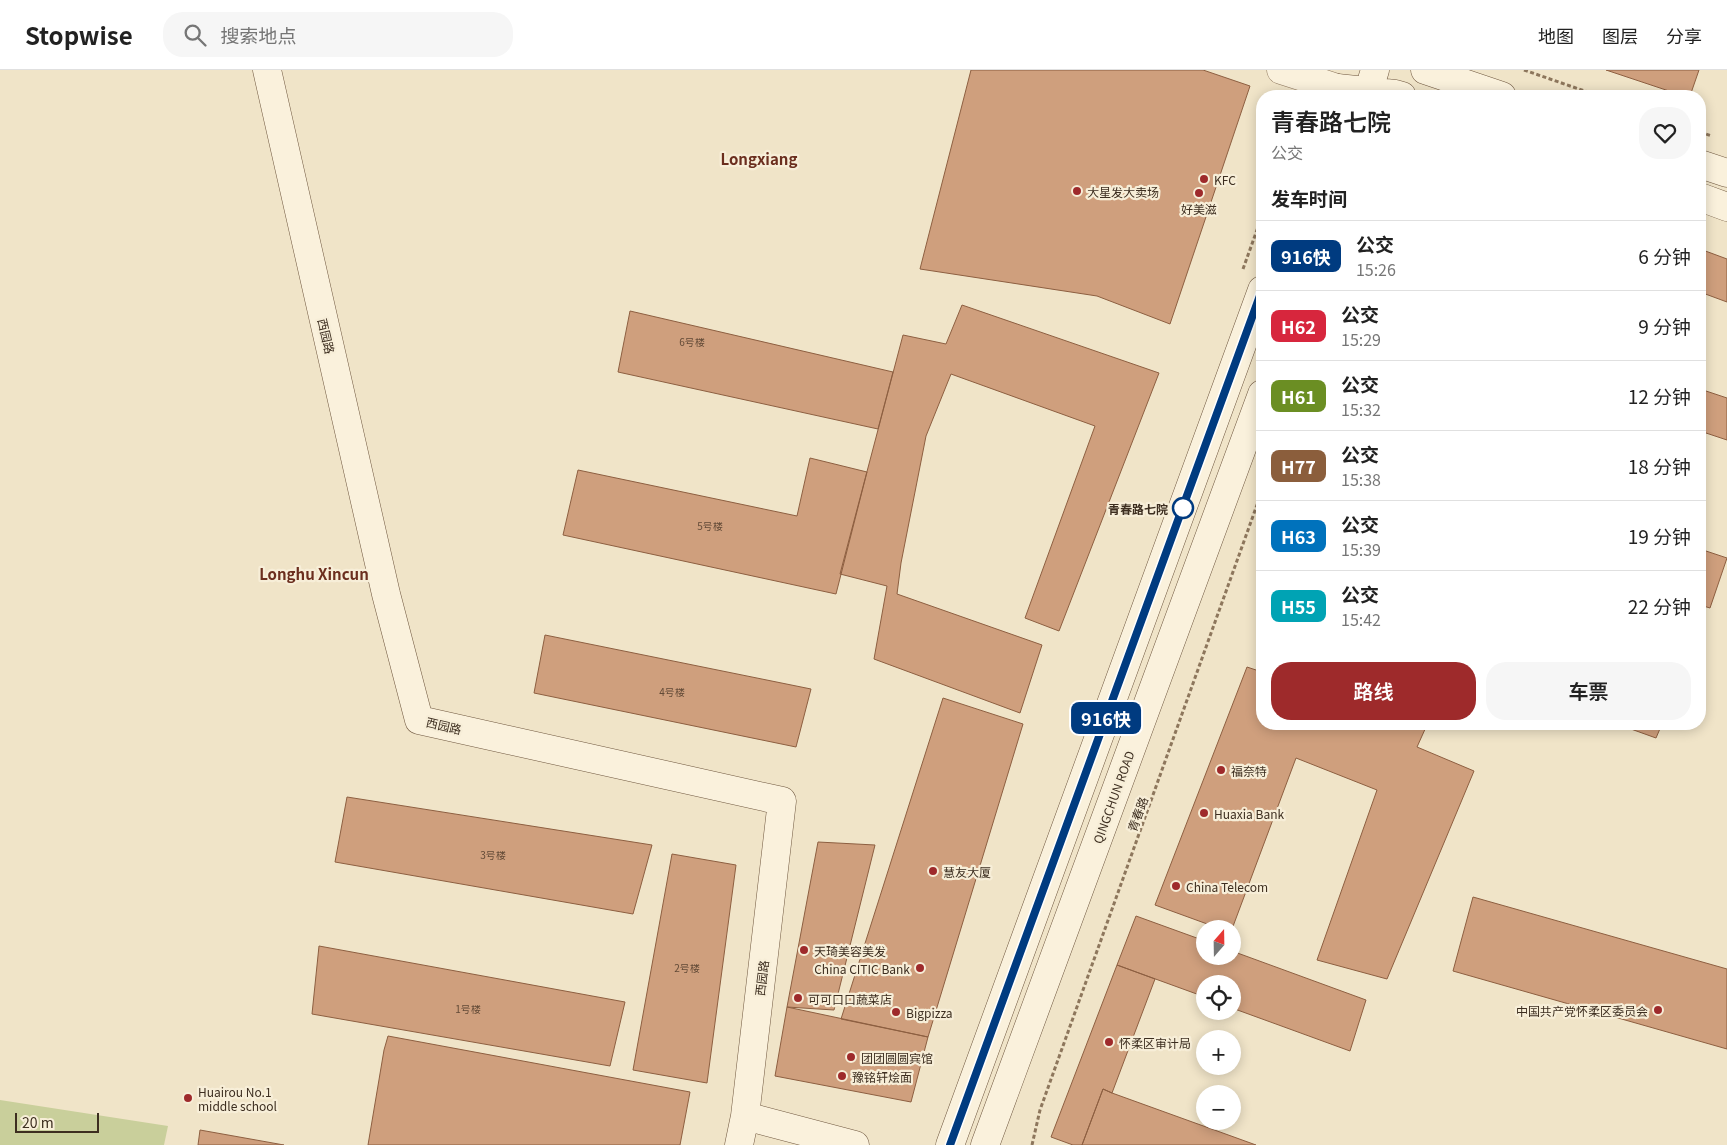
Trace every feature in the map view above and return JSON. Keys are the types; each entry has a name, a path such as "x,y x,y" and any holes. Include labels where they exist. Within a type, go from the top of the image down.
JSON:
{"main road":[{"name":"西园路","path":"267,70 386,594 419,720 782,800 745,1116 739,1145"},
{"path":"1281,70 1338,85 1370,86 1382,90"},
{"path":"1425,70 1484,90"},
{"path":"1706,166 1727,173"},
{"path":"1706,199 1727,207"},
{"path":"950,1145 1256,306"},
{"name":"QINGCHUN ROAD","path":"985,1145 1256,410"},
{"path":"745,1116 855,1145"}],"path":[{"path":"1524,70 1582,90"},
{"name":"青春路","path":"1032,1145 1040,1110 1256,508"}],"green space":[{"path":"0,1100 168,1126 164,1145 0,1145"}],"building":[{"name":"大星发大卖场","path":"971,70 1203,70 1250,86 1170,324 1097,296 920,269"},
{"path":"1606,70 1699,70 1692,90 1666,90"},
{"path":"1706,251 1727,259 1727,302 1706,294"},
{"path":"962,305 1159,373 1059,631 1025,618 1095,426 951,374 926,436 901,563 897,594 1042,645 1020,713 874,659 887,586 840,574 903,335 946,344"},
{"path":"630,311 893,372 878,429 618,372"},
{"path":"1706,391 1727,398 1727,440 1706,433"},
{"path":"810,458 867,472 836,594 563,535 578,470 797,516"},
{"path":"1706,551 1727,558 1710,608 1706,607"},
{"path":"545,635 811,689 796,747 534,693"},
{"path":"1247,667 1256,670 1256,730 1425,730 1417,747 1474,771 1387,979 1317,960 1377,790 1296,758 1235,920 1196,920 1155,905"},
{"name":"慧友大厦","path":"943,698 1023,724 928,1037 841,1019"},
{"path":"1634,730 1659,730 1656,738"},
{"path":"347,797 652,845 633,914 335,862"},
{"path":"818,842 875,845 834,1010 787,1007"},
{"path":"672,854 736,865 707,1083 633,1070"},
{"name":"中国共产党怀柔区委员会","path":"1473,897 1727,969 1727,1049 1453,971"},
{"path":"1136,916 1196,938 1196,965 1241,965 1241,954 1366,1000 1350,1051 1241,1011 1241,975 1196,975 1196,994 1117,965"},
{"path":"319,946 625,1002 610,1066 312,1014"},
{"path":"1117,965 1155,979 1112,1093 1103,1089 1082,1145 1073,1145 1051,1137"},
{"name":"团团圆圆宾馆","path":"787,1007 928,1037 911,1102 775,1076"},
{"path":"388,1036 690,1092 680,1145 368,1145"},
{"path":"1103,1089 1196,1123 1196,1130 1214,1130 1256,1145 1082,1145"},
{"path":"200,1130 284,1145 198,1145"}],"bus line":[{"name":"916快","path":"950,1145 1256,306"}],"place":[{"name":"KFC","path":"1204,179"},
{"name":"大星发大卖场","path":"1077,191"},
{"name":"好美滋","path":"1199,193"},
{"name":"青春路七院","path":"1183,508"},
{"name":"福奈特","path":"1221,770"},
{"name":"Huaxia Bank","path":"1204,813"},
{"name":"慧友大厦","path":"933,871"},
{"name":"China Telecom","path":"1176,886"},
{"name":"天琦美容美发","path":"804,950"},
{"name":"China CITIC Bank","path":"920,968"},
{"name":"可可口口蔬菜店","path":"798,998"},
{"name":"中国共产党怀柔区委员会","path":"1658,1010"},
{"name":"Bigpizza","path":"896,1012"},
{"name":"怀柔区审计局","path":"1109,1042"},
{"name":"团团圆圆宾馆","path":"851,1057"},
{"name":"豫铭轩烩面","path":"842,1076"},
{"name":"Huairou No.1 middle school","path":"188,1098"}],"district":[{"name":"Longxiang","path":"759,158"},
{"name":"Longhu Xincun","path":"314,573"}]}
